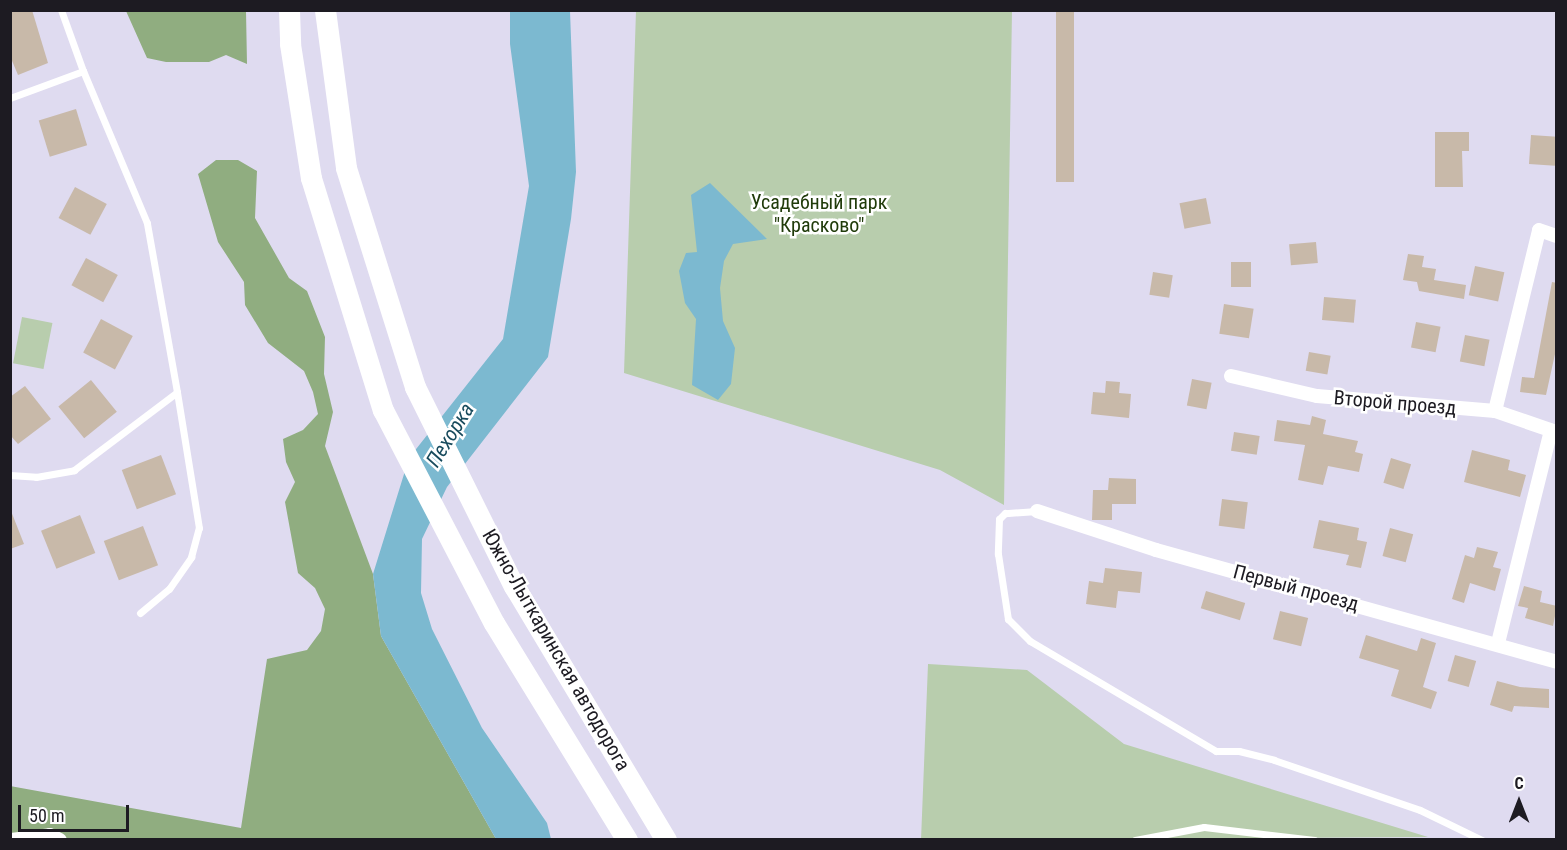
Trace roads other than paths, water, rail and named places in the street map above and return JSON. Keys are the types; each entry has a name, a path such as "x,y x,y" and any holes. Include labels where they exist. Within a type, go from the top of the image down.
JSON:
{"main road":[{"name":"Южно-Лыткаринская автодорога","path":"289,10 290,44 311,178 383,410 494,623 627,840"},
{"name":"Южно-Лыткаринская автодорога","path":"325,10 346,168 415,387 514,586 666,840"}],"street":[{"path":"1495,411 1539,230 1557,236"},
{"name":"Второй проезд","path":"1231,376 1317,396 1495,411 1554,431"},
{"path":"1498,643 1554,431"},
{"name":"Первый проезд","path":"1037,512 1156,550 1498,643 1557,662"},
{"path":"11,840 50,835 60,840"}],"lane":[{"path":"61,10 83,71 147,223 199,528 191,557 170,589 140,613"},
{"path":"10,98 83,71"},
{"path":"10,475 36,477 74,470 177,392"},
{"path":"1037,512 1005,513 999,519 1001,591 1008,619 1030,641 1216,752 1239,752 1274,760 1420,810 1482,840"},
{"path":"1135,840 1204,827 1314,840"}],"water":[{"name":"Пехорка","path":"510,11 570,11 576,172 571,219 548,357 447,487 422,539 421,593 432,629 482,728 547,823 551,839 496,839 381,636 373,574 409,458 503,339 529,186 510,44"},
{"path":"710,183 767,239 733,244 724,261 720,288 723,321 735,348 731,384 718,400 692,385 696,319 685,303 679,271 686,253 697,252 691,195"}],"park label":[{"name":"Усадебный парк \"Красково\"","path":"819,214"}]}
